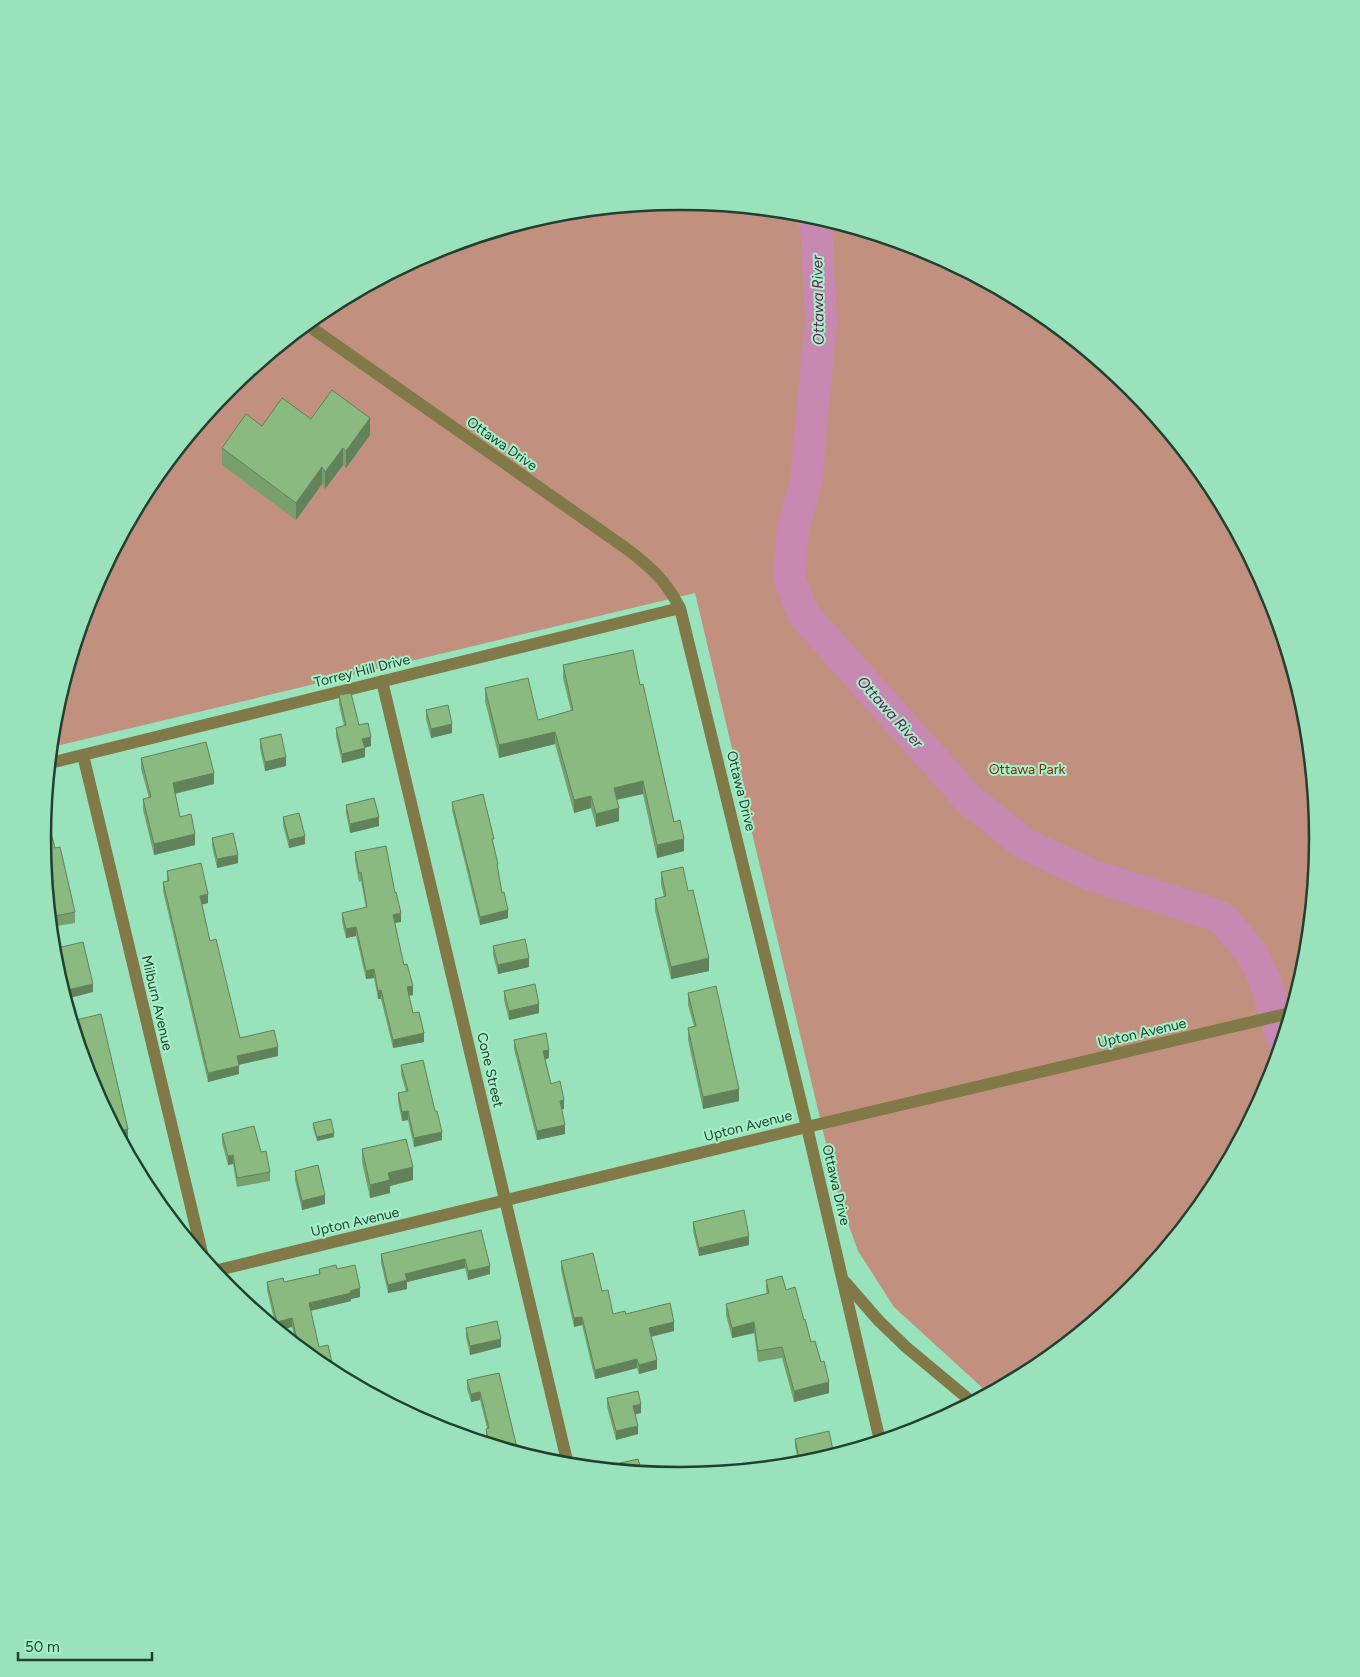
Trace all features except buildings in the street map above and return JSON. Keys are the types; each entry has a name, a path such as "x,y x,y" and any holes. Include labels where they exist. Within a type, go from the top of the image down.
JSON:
{"street":[{"name":"Ottawa Drive","path":"313,329 627,549 652,569 669,588 680,608 807,1127 879,1435"},
{"name":"Torrey Hill Drive","path":"56,761 680,608"},
{"name":"Cone Street","path":"382,681 566,1457"},
{"name":"Milburn Avenue","path":"83,755 200,1244"},
{"name":"Upton Avenue","path":"222,1269 807,1127 1283,1015"},
{"path":"843,1280 879,1321 906,1347 967,1397"}],"green space":[{"name":"Ottawa Park","path":"680,210 762,215 843,231 882,243 958,275 994,294 1029,316 1095,366 1125,394 1179,456 1225,524 1261,598 1287,676 1297,716 1303,756 1309,838 1303,921 1297,961 1287,1001 1261,1079 1225,1153 1179,1221 1125,1283 1063,1337 1029,1361 983,1389 894,1307 858,1251 839,1198 695,593 59,745 63,716 73,676 99,598 135,524 181,456 235,394 297,340 366,294 439,258 517,231 598,215"}],"waterway":[{"name":"Ottawa River","path":"816,225 821,321 806,482 793,529 789,578 804,615 974,805 978,806 1023,843 1091,875 1221,917 1252,953 1265,981 1279,1028"}]}
